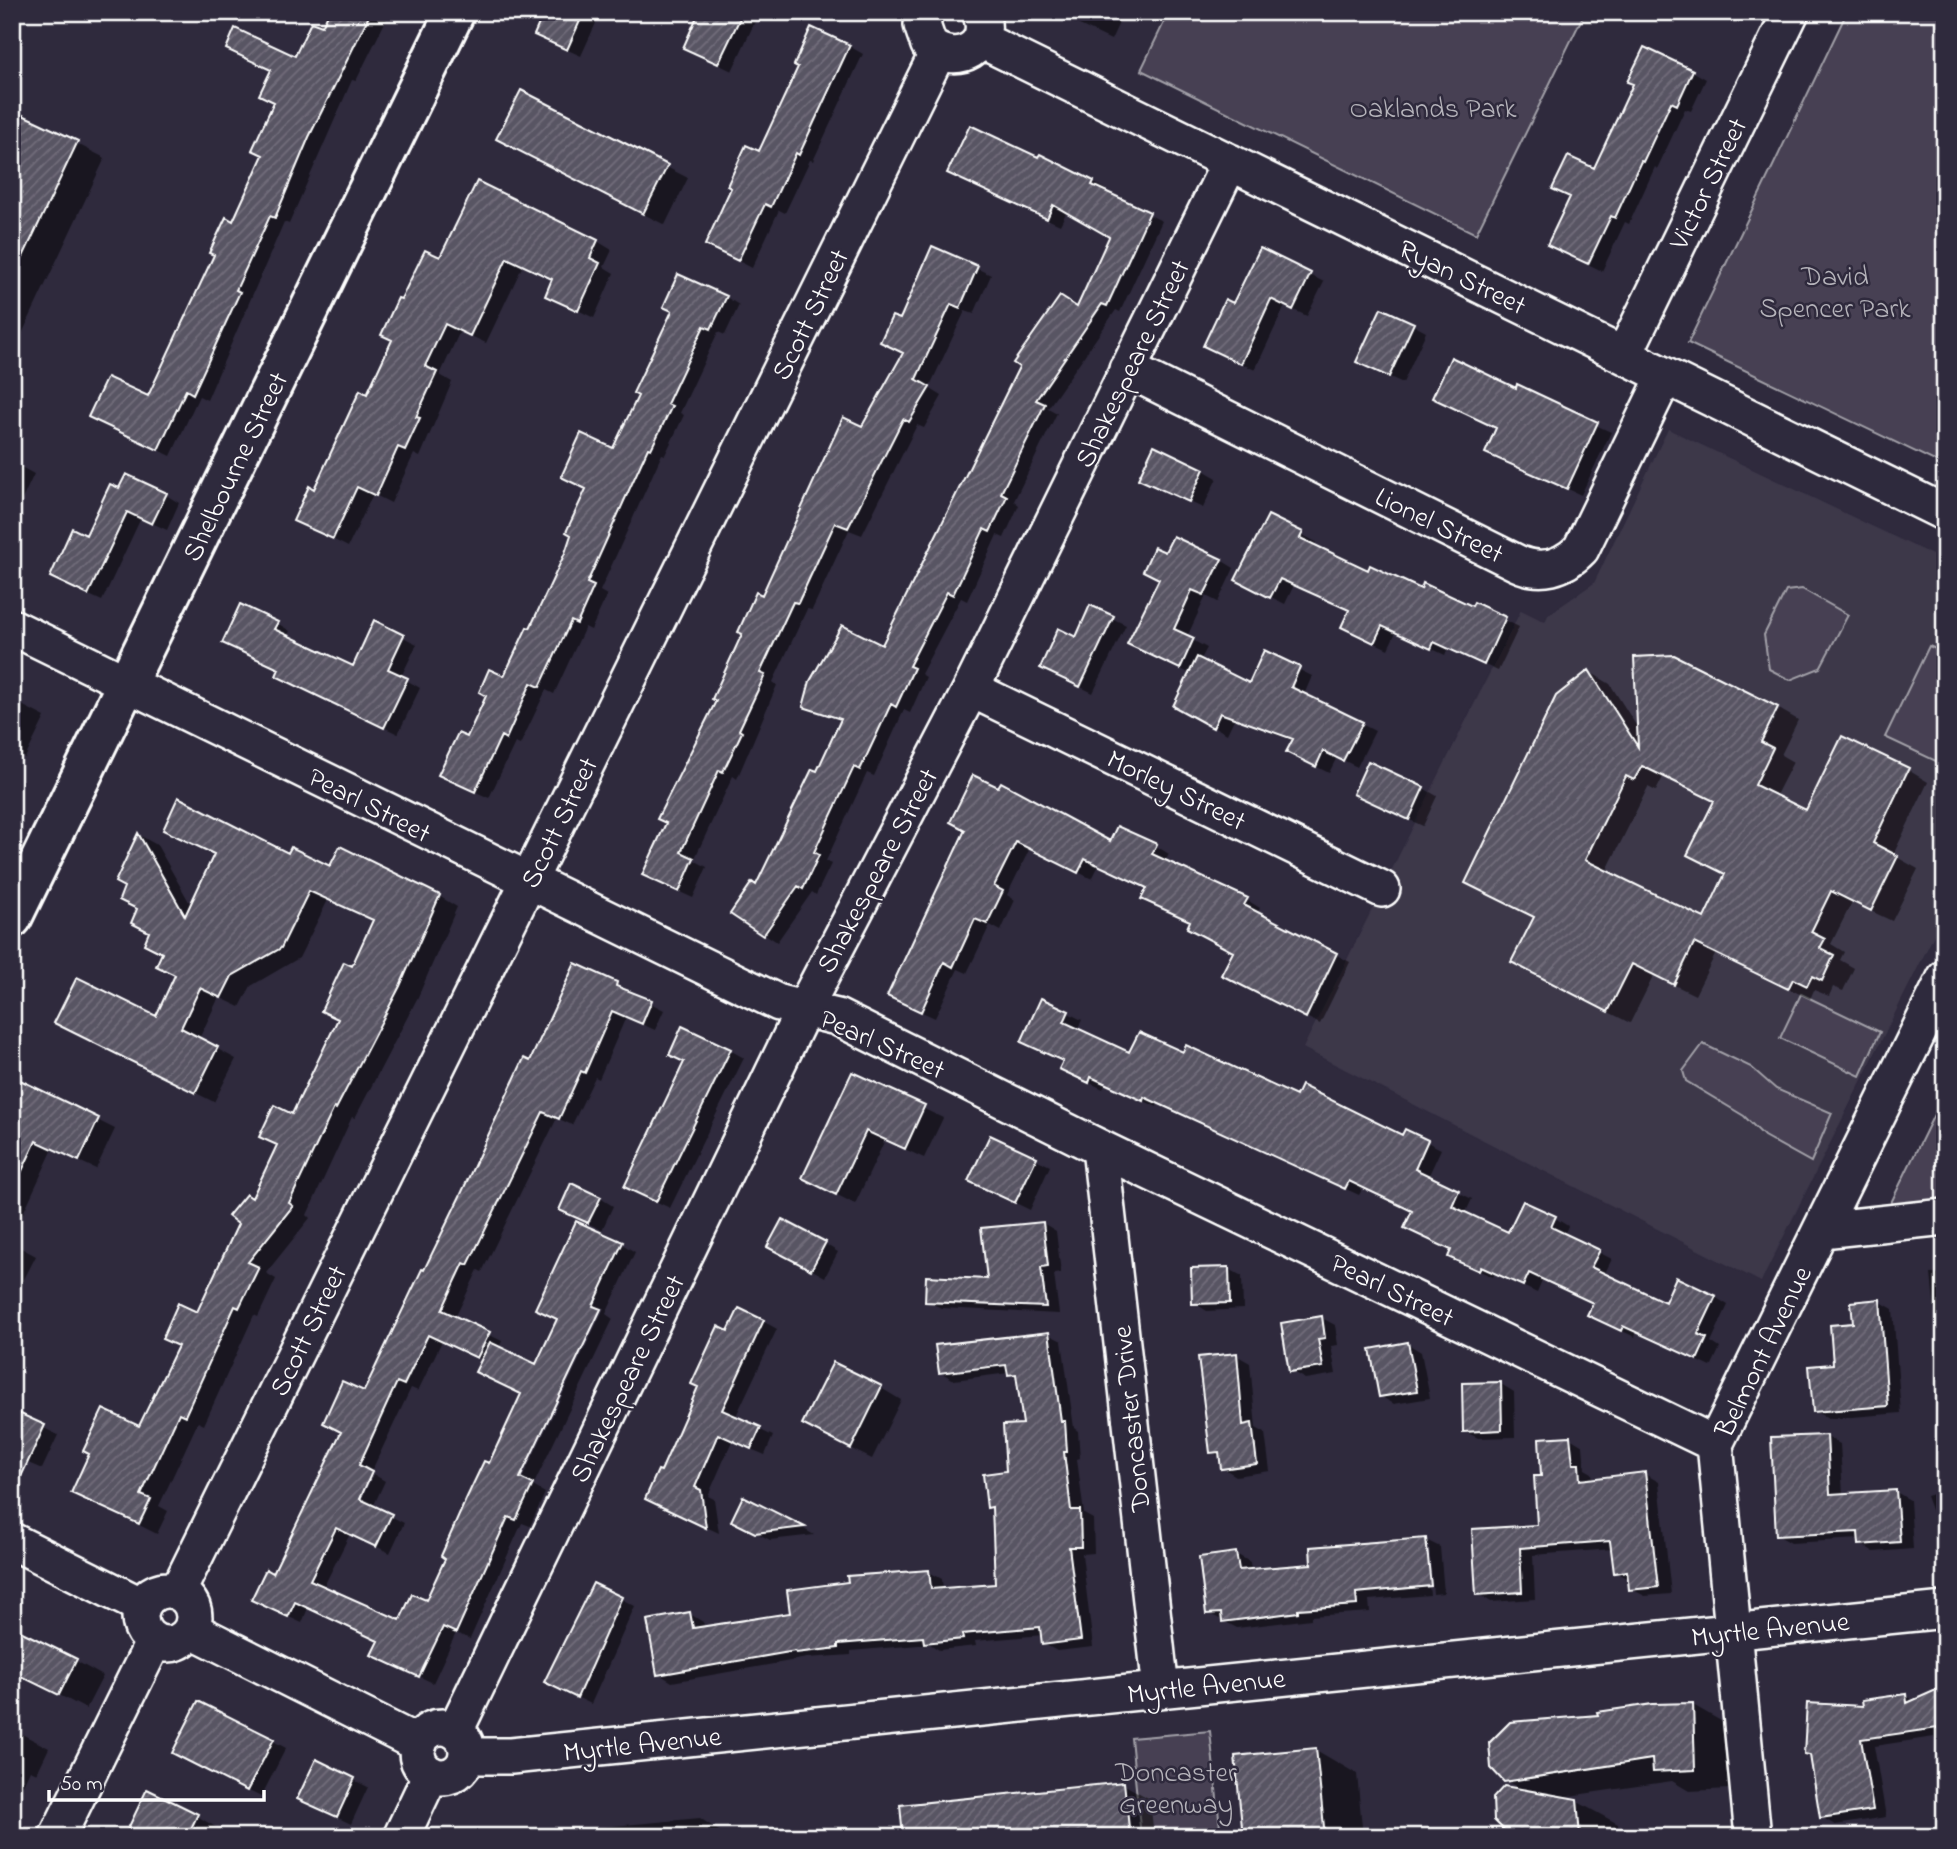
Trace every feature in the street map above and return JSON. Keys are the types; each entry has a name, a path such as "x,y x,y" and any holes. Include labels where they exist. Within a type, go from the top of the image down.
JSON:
{"main road":[{"name":"Shelbourne Street","path":"12,918 455,12"}],"street":[{"name":"Victor Street","path":"1624,355 1791,12"},
{"path":"923,13 924,36 937,52 949,56 962,55 973,50 981,26"},
{"name":"Ryan Street","path":"981,26 1230,162 1945,513"},
{"name":"Scott Street","path":"178,1591 937,52"},
{"name":"Shakespeare Street","path":"461,1744 804,1009 971,689 1230,162"},
{"name":"Lionel Street","path":"1127,369 1517,563 1544,569 1562,564 1581,549 1665,376"},
{"name":"Pearl Street","path":"12,627 528,883 779,1003 837,1017 1100,1148 1715,1444"},
{"name":"Morley Street","path":"971,689 1382,889"},
{"name":"Belmont Avenue","path":"1753,1837 1715,1444 1942,992"},
{"name":"Doncaster Drive","path":"1100,1148 1161,1689"},
{"path":"1822,1230 1945,1217"},
{"path":"12,1541 142,1606"},
{"path":"157,1591 178,1591 194,1608 192,1630 175,1643 154,1641 141,1626 142,1606 157,1591"},
{"name":"Myrtle Avenue","path":"461,1744 511,1756 1945,1610"},
{"path":"192,1630 425,1759 439,1777 455,1774 461,1744"},
{"path":"57,1837 154,1641"},
{"path":"401,1837 425,1759"}],"shaded area":[{"path":"1668,429 1945,561 1945,913 1761,1282 1303,1048 1521,610 1545,622 1548,615 1594,583"}],"green space":[{"name":"Oaklands Park","path":"1169,12 1585,12 1476,234 1141,70"},
{"name":"David Spencer Park","path":"1847,12 1945,12 1945,466 1688,343"},
{"path":"1802,589 1848,615 1820,668 1790,680 1769,669 1764,635 1786,591"},
{"path":"1929,646 1945,653 1945,752 1940,763 1885,737"},
{"path":"1801,994 1880,1032 1860,1076 1780,1038"},
{"path":"1703,1044 1751,1067 1776,1089 1832,1113 1811,1162 1764,1136 1744,1116 1686,1081 1683,1071"},
{"path":"1945,1092 1945,1208 1885,1215"},
{"name":"Doncaster Greenway","path":"1210,1731 1221,1837 1141,1837 1131,1738"}],"building":[{"path":"329,12 371,12 309,137 275,218 270,216 236,290 240,292 193,394 186,390 158,450 88,417 107,377 148,396 214,255 209,253 226,217 233,221 263,155 252,150 274,102 259,95 271,70 226,49 235,28 295,56 311,22 322,26"},
{"path":"544,12 584,12 567,50 534,35"},
{"path":"699,12 743,12 718,64 683,48"},
{"path":"811,27 850,45 799,155 796,153 771,207 765,204 738,261 705,245 731,188 727,186 746,145 759,151 798,67 794,65"},
{"path":"1644,47 1693,70 1677,105 1671,102 1615,218 1611,216 1588,264 1547,245 1570,197 1552,189 1568,156 1594,168 1633,84 1627,82"},
{"path":"521,90 668,165 643,214 496,139"},
{"path":"12,110 78,141 12,280"},
{"path":"970,125 1038,157 1040,154 1094,181 1092,185 1150,212 1107,306 1102,304 1036,400 1045,404 1001,493 1007,496 990,532 984,529 953,595 947,592 909,666 914,668 896,707 891,704 860,770 854,767 814,852 819,855 803,889 798,886 763,936 730,914 752,882 756,885 812,769 817,771 841,719 803,707 810,681 842,625 882,645 1019,367 1013,363 1060,296 1077,307 1109,237 1053,205 1047,219 947,173"},
{"path":"477,181 598,240 590,258 600,263 578,311 545,296 552,279 507,258 470,336 445,324 425,366 437,372 416,417 420,418 405,450 398,447 376,496 357,487 333,539 293,521 309,486 314,489 360,390 367,394 392,340 381,335 398,298 401,299 425,250 440,257"},
{"path":"932,246 978,266 960,308 951,304 916,379 930,387 909,422 903,419 848,528 835,523 798,603 793,602 760,673 765,675 739,730 742,732 723,772 719,770 681,852 694,858 679,892 642,875 666,823 657,819 716,701 712,699 742,634 738,632 756,592 762,595 843,417 862,426 903,353 880,342 892,316 900,319"},
{"path":"1260,248 1311,273 1293,310 1271,299 1241,364 1203,346 1225,299 1233,303"},
{"path":"678,274 727,296 711,329 704,326 667,404 672,406 651,449 648,448 587,583 594,586 577,624 571,621 540,687 531,683 506,739 501,736 475,792 438,775 458,733 467,737 486,696 479,692 489,669 504,676 527,627 530,628 565,553 571,535 566,532 586,489 561,477 581,433 613,448 638,396 633,393 672,311 663,307"},
{"path":"1381,308 1414,323 1389,377 1356,362"},
{"path":"1451,357 1598,422 1567,489 1485,453 1496,428 1432,398"},
{"path":"1154,445 1204,469 1189,502 1138,479"},
{"path":"126,474 167,493 152,524 127,512 88,595 50,577 72,528 86,535 110,484 119,488"},
{"path":"1268,515 1303,532 1300,538 1368,570 1370,565 1421,589 1423,583 1472,606 1474,602 1506,617 1484,665 1434,642 1431,649 1382,626 1374,643 1341,627 1349,610 1280,579 1270,598 1235,580"},
{"path":"1173,536 1222,559 1204,595 1192,590 1174,629 1194,638 1180,669 1127,644 1159,579 1143,571 1154,547 1165,552"},
{"path":"240,604 278,622 274,629 353,666 374,620 404,635 388,669 408,678 384,728 276,676 279,669 222,643"},
{"path":"1090,605 1114,616 1080,687 1040,668 1058,628 1076,637"},
{"path":"1264,650 1300,667 1291,687 1363,722 1343,761 1323,751 1316,767 1286,752 1293,739 1220,713 1213,728 1173,706 1197,657 1249,683"},
{"path":"1674,655 1778,707 1761,742 1773,748 1755,785 1806,810 1842,736 1909,768 1873,843 1898,856 1871,911 1831,891 1811,932 1825,939 1820,948 1834,955 1822,981 1812,976 1807,986 1793,979 1788,989 1694,943 1674,985 1632,964 1608,1012 1511,962 1534,917 1465,883 1556,696 1589,670 1638,747 1634,657","holes":["1642,766 1714,801 1687,855 1725,874 1704,918 1585,860 1626,776 1634,780"]},
{"path":"1368,761 1424,787 1409,820 1353,794"},
{"path":"973,775 998,787 1001,782 1110,841 1117,826 1157,844 1152,854 1248,898 1244,905 1337,953 1306,1018 1221,975 1233,952 1187,928 1190,921 1141,899 1147,888 1085,859 1078,873 1016,842 994,886 1003,891 987,924 975,919 953,967 944,962 921,1012 887,996 965,830 950,822"},
{"path":"178,797 288,853 291,847 330,866 340,846 440,895 400,986 336,1109 334,1108 289,1203 293,1206 248,1262 259,1267 239,1308 235,1306 185,1416 179,1413 141,1495 151,1499 139,1524 71,1493 89,1454 83,1451 103,1409 139,1426 178,1346 162,1339 178,1303 197,1312 238,1224 228,1216 246,1194 252,1198 277,1145 259,1137 274,1105 292,1114 338,1019 321,1011 344,962 352,966 373,920 309,891 281,948 232,976 221,998 200,988 181,1028 218,1047 195,1093 54,1023 77,977 156,1016 175,975 156,966 162,953 144,944 149,932 131,923 137,909 119,900 124,887 115,882 138,833 185,916 214,854 163,830"},
{"path":"575,963 617,982 616,986 652,1000 642,1024 612,1011 585,1073 581,1071 559,1119 543,1112 468,1265 464,1263 442,1310 490,1332 477,1358 428,1335 404,1385 397,1382 359,1465 372,1472 360,1499 392,1514 376,1547 336,1528 310,1580 400,1620 412,1594 426,1600 445,1559 441,1556 467,1497 484,1461 489,1463 521,1394 475,1372 490,1342 536,1364 557,1319 535,1309 576,1221 623,1242 593,1306 601,1309 520,1478 533,1484 516,1520 508,1517 456,1633 443,1627 419,1677 371,1655 378,1641 295,1602 288,1617 251,1600 266,1569 273,1573 341,1432 323,1423 342,1381 364,1391 461,1194 524,1058 530,1061"},
{"path":"1041,998 1069,1011 1064,1022 1129,1052 1139,1032 1183,1052 1186,1045 1296,1096 1301,1085 1402,1135 1405,1129 1428,1140 1415,1169 1459,1190 1452,1206 1508,1232 1523,1201 1556,1216 1551,1227 1600,1250 1591,1267 1665,1302 1676,1277 1716,1296 1698,1334 1707,1338 1697,1360 1623,1326 1621,1331 1587,1315 1593,1303 1529,1273 1523,1286 1481,1267 1479,1271 1448,1257 1451,1250 1404,1228 1412,1211 1349,1181 1345,1189 1144,1097 1143,1101 1091,1077 1089,1083 1059,1069 1063,1061 1021,1042"},
{"path":"682,1026 731,1049 656,1202 624,1187 684,1062 669,1055"},
{"path":"852,1072 925,1105 905,1149 866,1131 836,1195 802,1178"},
{"path":"20,1080 99,1118 79,1161 36,1141 12,1192 12,1095"},
{"path":"990,1135 1037,1157 1015,1203 968,1181"},
{"path":"571,1183 601,1197 588,1223 559,1210"},
{"path":"782,1219 826,1242 811,1270 767,1247"},
{"path":"1043,1222 1048,1266 1041,1267 1046,1307 925,1302 926,1276 987,1279 981,1228"},
{"path":"1229,1267 1230,1303 1192,1304 1191,1268"},
{"path":"1880,1299 1888,1406 1813,1412 1809,1366 1833,1364 1830,1325 1853,1323 1851,1302"},
{"path":"739,1308 764,1320 722,1410 761,1427 751,1449 718,1434 695,1487 701,1490 706,1528 645,1499 658,1470 661,1471 698,1387 691,1384 718,1326 728,1331"},
{"path":"1322,1316 1325,1338 1318,1339 1323,1367 1289,1372 1281,1323"},
{"path":"1049,1332 1061,1421 1065,1421 1067,1452 1064,1452 1071,1510 1080,1510 1081,1547 1069,1547 1081,1640 1042,1645 1040,1627 962,1634 963,1639 924,1643 923,1637 838,1644 838,1648 795,1651 657,1675 647,1620 690,1612 693,1628 790,1613 787,1590 848,1582 847,1576 929,1570 931,1589 995,1584 992,1507 987,1508 983,1474 1006,1471 1003,1425 1023,1424 1016,1374 1008,1375 1006,1365 939,1373 935,1345"},
{"path":"1408,1342 1417,1391 1379,1397 1370,1349"},
{"path":"1237,1353 1243,1425 1252,1423 1257,1464 1221,1469 1219,1452 1210,1453 1198,1357"},
{"path":"833,1362 882,1386 851,1449 802,1424"},
{"path":"1501,1382 1502,1430 1463,1432 1462,1383"},
{"path":"12,1410 45,1425 12,1496"},
{"path":"1827,1435 1830,1494 1896,1490 1900,1542 1859,1545 1858,1532 1776,1536 1771,1437"},
{"path":"1570,1436 1573,1464 1579,1464 1580,1480 1645,1472 1658,1587 1629,1590 1627,1571 1614,1573 1610,1541 1520,1548 1522,1592 1476,1595 1472,1529 1537,1525 1534,1476 1541,1476 1539,1438"},
{"path":"743,1496 805,1527 755,1533 731,1521"},
{"path":"1426,1538 1431,1586 1356,1593 1357,1605 1298,1609 1298,1612 1222,1622 1221,1613 1206,1614 1199,1557 1236,1552 1239,1570 1311,1564 1310,1547"},
{"path":"593,1583 622,1597 577,1698 544,1682"},
{"path":"12,1627 77,1659 59,1695 12,1672"},
{"path":"1945,1686 1945,1727 1861,1739 1873,1810 1820,1818 1810,1755 1804,1754 1807,1703 1863,1706 1862,1700 1906,1694 1907,1703"},
{"path":"198,1701 274,1739 247,1791 172,1753"},
{"path":"1693,1703 1695,1770 1653,1772 1652,1759 1504,1782 1491,1768 1489,1743 1510,1722 1598,1715 1597,1712 1652,1704"},
{"path":"1316,1748 1325,1837 1243,1837 1235,1756"},
{"path":"316,1759 355,1778 337,1817 297,1799"},
{"path":"1124,1782 1130,1837 903,1837 900,1805"},
{"path":"1504,1786 1577,1799 1580,1837 1511,1837 1494,1820 1493,1798"},
{"path":"147,1789 198,1814 187,1837 124,1837"}]}
